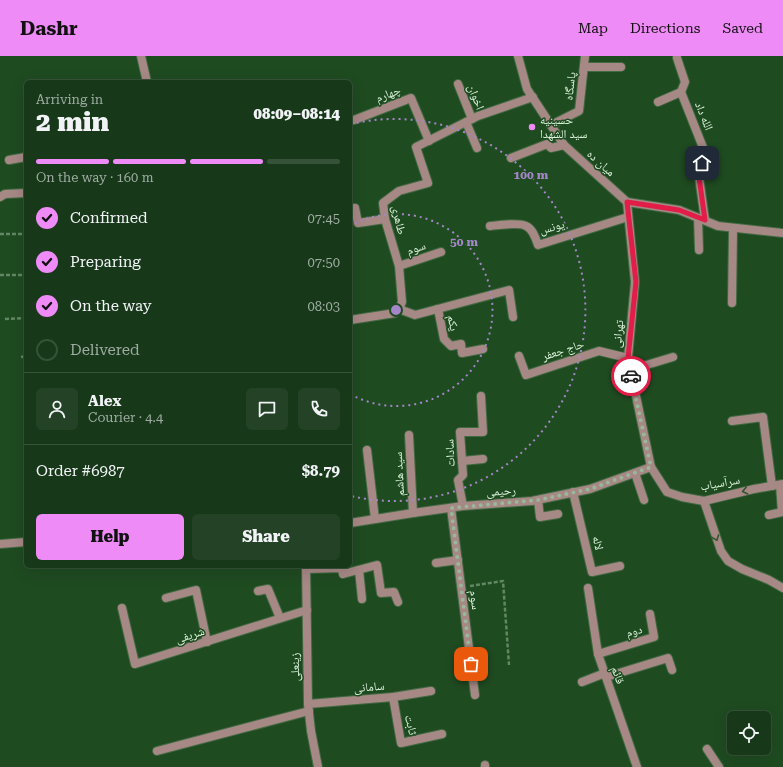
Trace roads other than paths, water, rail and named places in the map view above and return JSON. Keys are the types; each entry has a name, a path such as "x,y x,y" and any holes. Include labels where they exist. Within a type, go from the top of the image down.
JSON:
{"street":[{"path":"141,56 147,80"},
{"name":"میان ده","path":"518,56 527,89 564,145 627,202"},
{"name":"پاسگاه","path":"551,125 579,111 585,56"},
{"path":"658,102 681,92 685,82 677,58"},
{"path":"584,67 621,67"},
{"name":"اخوان","path":"458,84 477,148"},
{"name":"الله داد","path":"681,92 704,150 699,177 701,219 698,250"},
{"name":"طاهری","path":"399,310 402,302 399,266 385,219 382,203 399,191 428,183 416,147 469,121 533,97"},
{"name":"چهارم","path":"354,120 411,98 429,141"},
{"path":"511,158 547,144 551,148 564,145"},
{"path":"9,160 24,157"},
{"path":"0,197 6,194 24,193"},
{"path":"627,202 679,210 718,226 783,233"},
{"name":"تهرانی","path":"627,202 636,282 628,358 651,467"},
{"path":"352,209 355,208 358,223 385,219"},
{"name":"یونس","path":"490,226 517,224 526,226 533,232 538,245 628,217"},
{"path":"732,303 733,228"},
{"name":"سوم","path":"399,266 441,252"},
{"path":"352,320 395,313 399,310 415,315 509,290 513,317"},
{"name":"یکم","path":"438,309 444,339 451,346 461,344 462,354 483,349"},
{"name":"حاج جعفر","path":"519,356 526,375 599,351 628,358"},
{"path":"630,370 672,357"},
{"name":"سادات","path":"463,506 458,480 463,475 460,432 483,432 481,396"},
{"path":"732,421 764,417 779,485 782,512 769,515"},
{"name":"سید هاشم","path":"409,434 413,512"},
{"path":"367,450 375,519"},
{"path":"462,461 483,459"},
{"name":"رحیمی","path":"352,523 413,512 538,500 590,489 651,467"},
{"name":"سرآسیاب","path":"651,467 667,492 682,497 704,501 779,485"},
{"path":"635,473 644,500"},
{"name":"لاله","path":"573,492 592,572 620,566"},
{"path":"538,500 540,517 558,514"},
{"path":"704,501 721,551 728,561 742,570 769,580 783,588"},
{"name":"سوم","path":"451,508 475,695"},
{"path":"0,544 24,542"},
{"path":"436,562 458,560"},
{"path":"342,568 343,574 377,565 382,593 394,592 398,602"},
{"name":"زینعلی","path":"306,568 308,707 318,767"},
{"path":"360,570 362,599"},
{"name":"قائم","path":"588,588 598,654 637,767"},
{"path":"258,591 268,589 280,618"},
{"path":"166,598 196,590 207,642"},
{"name":"شریفی","path":"122,608 135,664 306,610"},
{"name":"دوم","path":"598,654 654,637 650,614"},
{"path":"582,682 668,658 672,670"},
{"name":"سامانی","path":"157,751 308,707 431,691"},
{"name":"ثابت","path":"393,697 401,743 442,734"},
{"path":"707,749 719,767"}],"place":[{"name":"حسینیه سید الشهدا","path":"532,127"}]}
